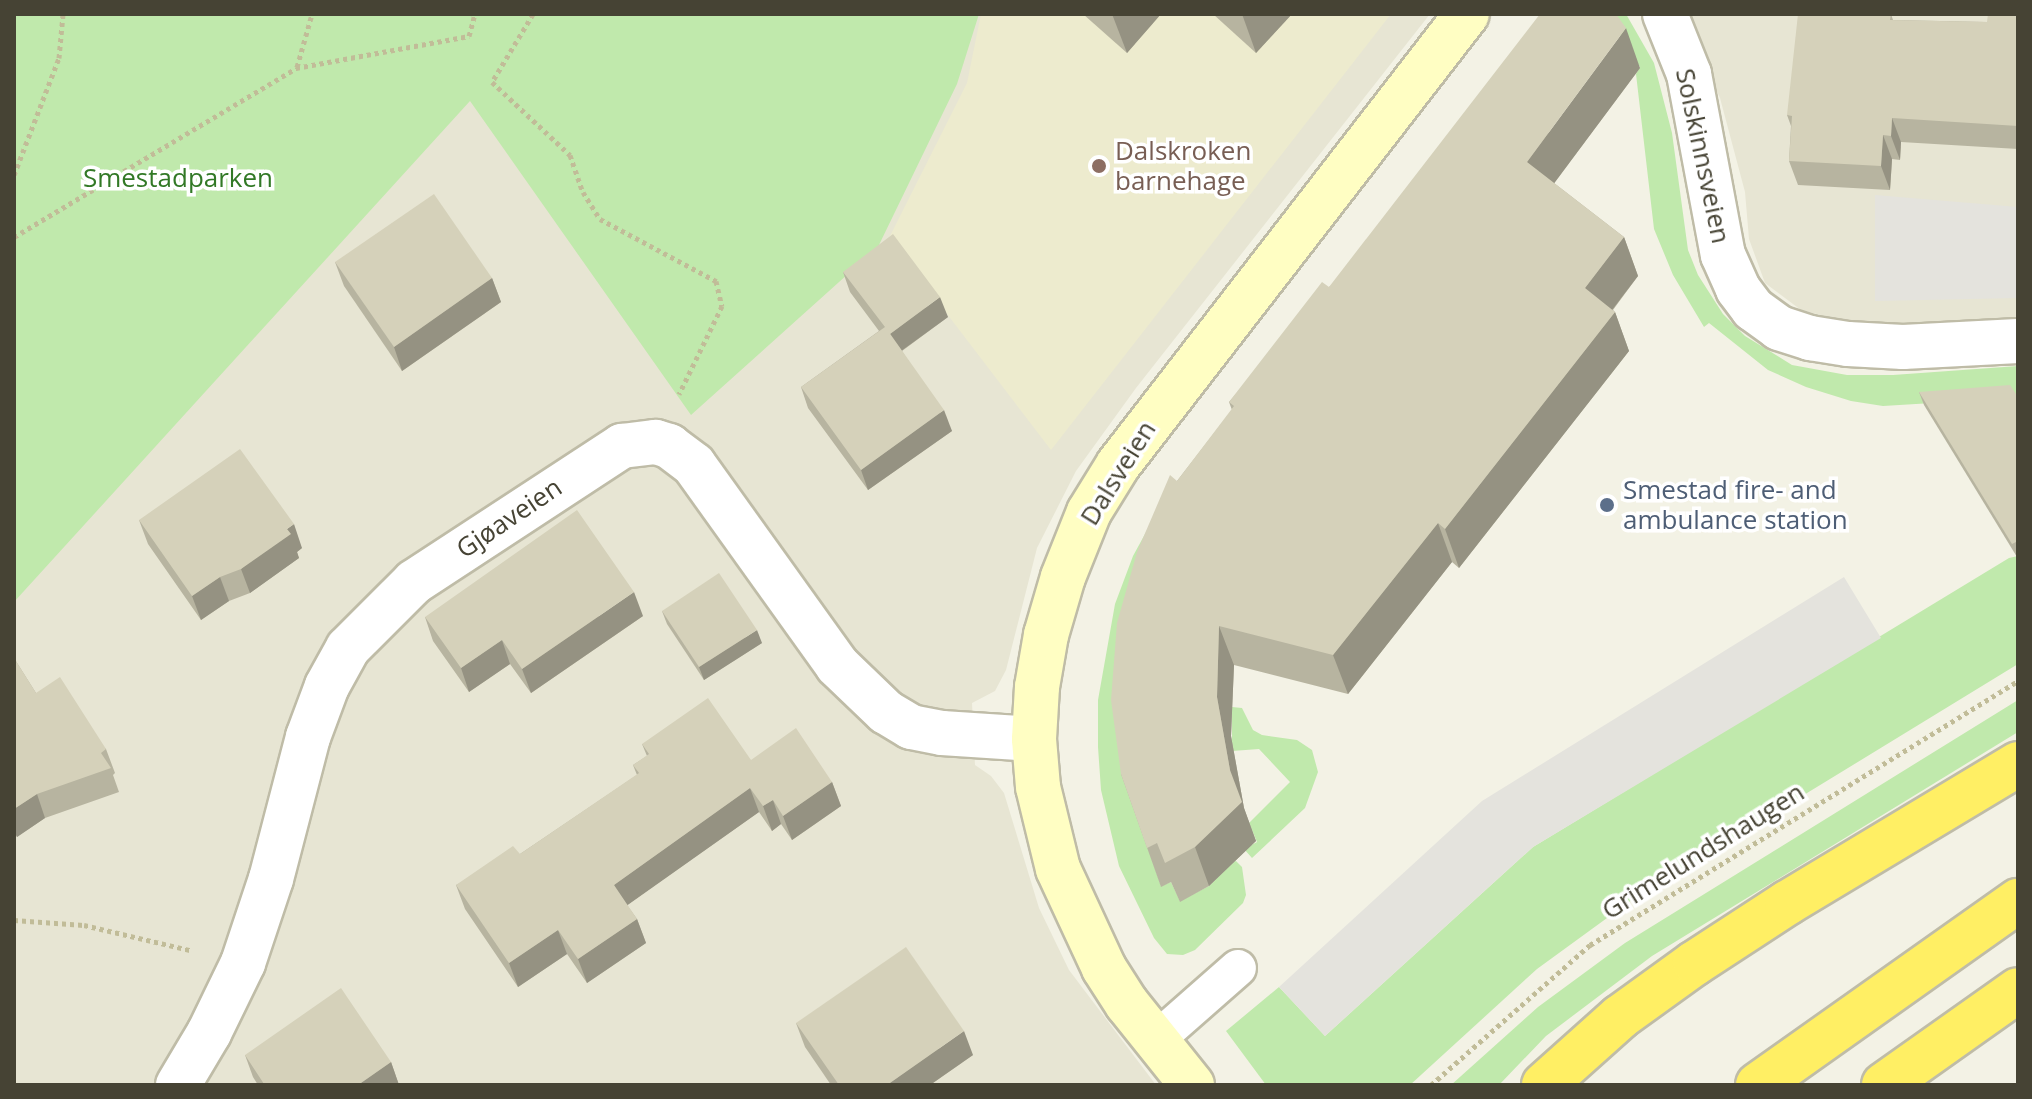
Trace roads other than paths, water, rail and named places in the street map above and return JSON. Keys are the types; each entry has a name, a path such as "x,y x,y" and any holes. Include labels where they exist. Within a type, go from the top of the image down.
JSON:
{"highway":[{"path":"1544,1085 1620,1017 1695,963 1787,903 2018,764"},
{"path":"1758,1085 2018,901"},
{"path":"1884,1085 2018,990"}],"street":[{"name":"Dalsveien","path":"1192,1085 1104,968 1071,904 1047,832 1034,739 1037,687 1046,635 1063,577 1089,512 1154,415 1467,14"},
{"name":"Solskinnsveien","path":"1665,14 1689,74 1723,255 1738,289 1753,309 1779,328 1810,338 1848,344 1903,347 2018,341"},
{"name":"Gjøaveien","path":"178,1085 209,1033 243,963 271,879 308,737 327,686 348,648 414,582 603,455 622,446 656,442 669,446 694,465 837,665 886,712 911,727 942,733 1034,739"}],"lane":[{"path":"1156,1040 1238,968"}],"place":[{"name":"Dalskroken barnehage","path":"1099,166"},
{"name":"Smestad fire- and ambulance station","path":"1607,505"}],"park label":[{"name":"Smestadparken","path":"178,178"}]}
